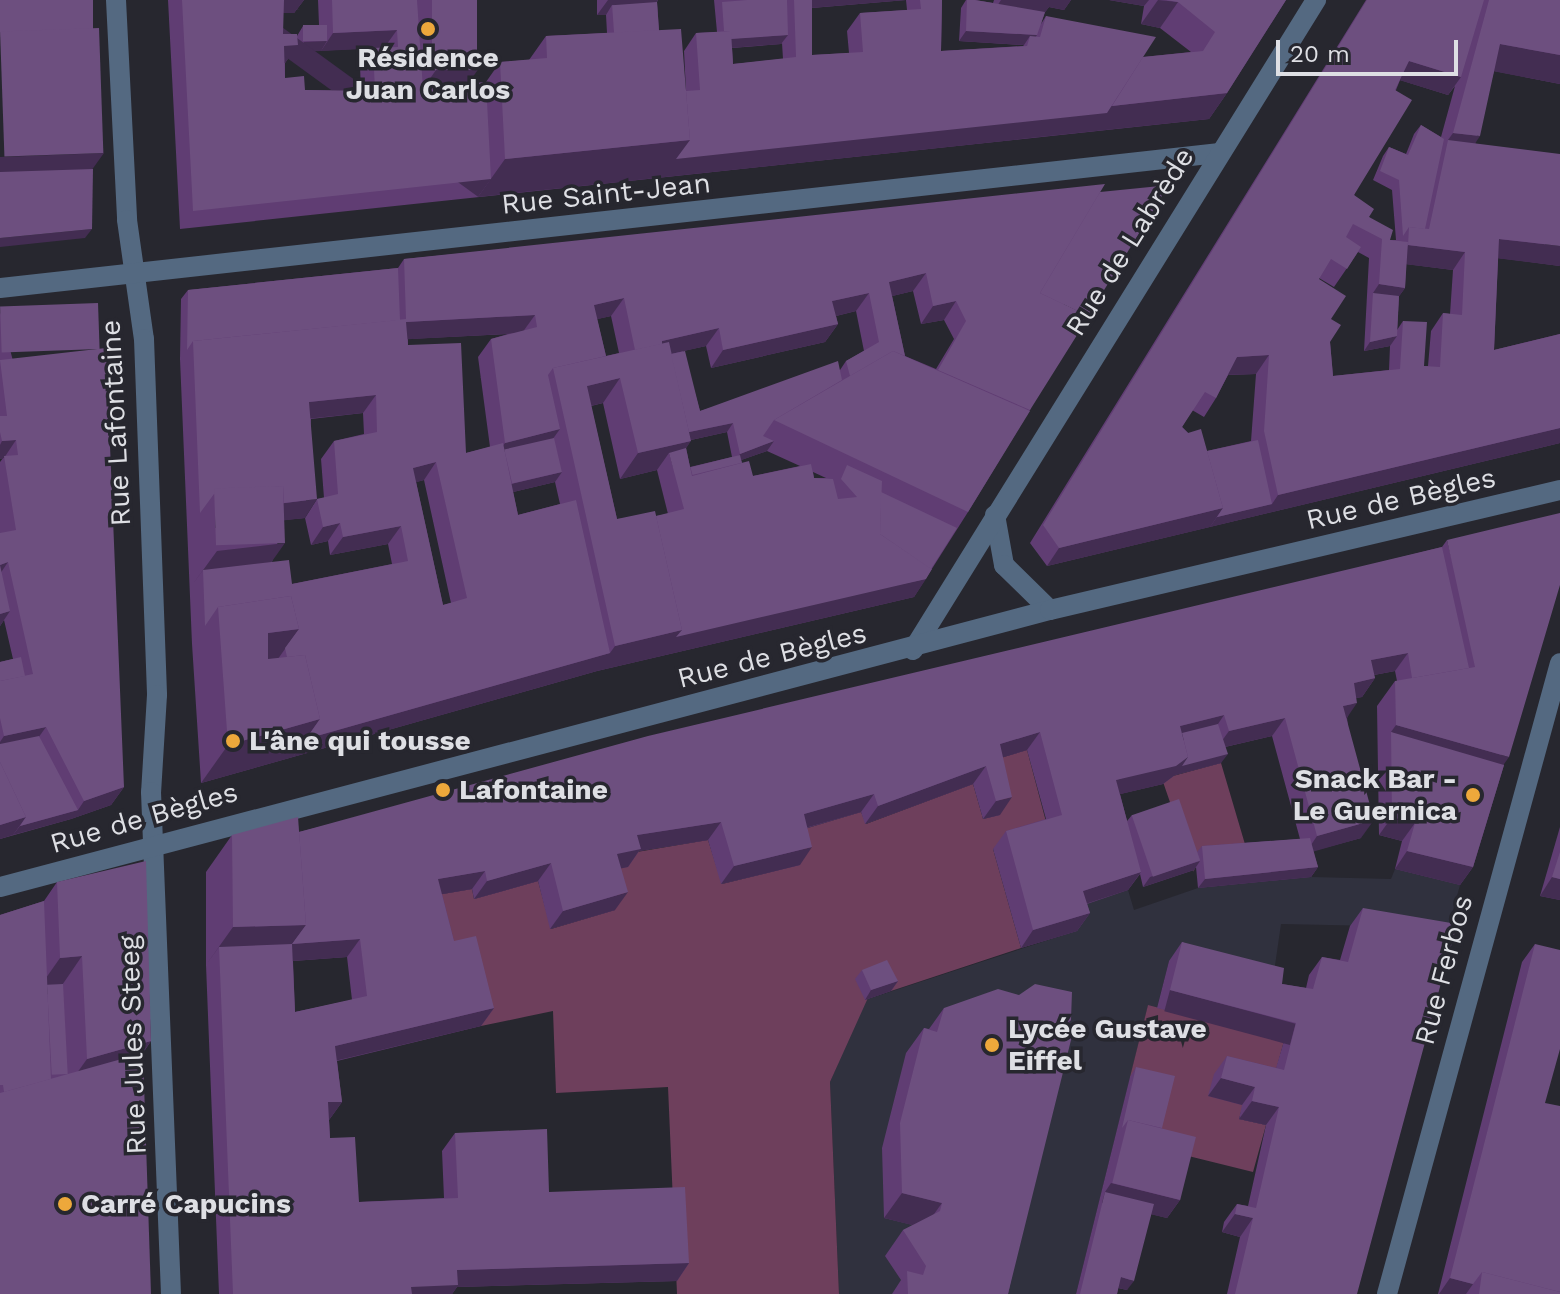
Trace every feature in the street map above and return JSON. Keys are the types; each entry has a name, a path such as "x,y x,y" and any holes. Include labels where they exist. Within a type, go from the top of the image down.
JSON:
{"street":[{"name":"Rue Lafontaine","path":"116,0 132,274 145,370 157,695 153,842"},
{"name":"Rue de Labrède","path":"913,650 1218,153 1316,0"},
{"name":"Rue Saint-Jean","path":"0,288 1218,153"},
{"name":"Rue de Bègles","path":"0,887 153,842 913,650 1050,610 1560,490"},
{"path":"995,515 1004,565 1050,610"},
{"name":"Rue Ferbos","path":"1387,1294 1560,663"},
{"name":"Rue Jules Steeg","path":"153,842 171,1294"}],"shaded area":[{"path":"1027,750 1049,833 993,849 1021,948 891,991 881,969 830,1082 839,1294 677,1294 668,1087 556,1093 553,1011 481,1026 463,954 442,960 425,897 472,889 474,899 538,881 551,929 615,910 604,872 625,854 708,840 722,884 799,865 791,833 861,812 866,824 973,784 983,819 999,815 987,762"},
{"path":"1221,763 1247,851 1195,855 1194,872 1162,779"},
{"name":"Lycée Gustave Eiffel","path":"1395,869 1460,885 1444,943 1378,926 1281,924 1272,986 1169,961 1157,1008 1148,1006 1076,1294 839,1294 830,1082 865,1000 1076,931 1070,909 1128,890 1134,910 1198,888 1311,877 1391,879"},
{"path":"1148,1005 1284,1041 1271,1088 1243,1105 1239,1119 1266,1125 1253,1172 1152,1147 1130,1077"}],"building":[{"path":"0,0 93,0 93,32 0,32"},
{"path":"182,0 284,0 283,34 297,34 298,45 284,46 285,78 304,76 305,90 375,91 373,48 398,47 397,30 333,33 332,0 417,0 423,89 486,82 491,179 193,211"},
{"path":"432,0 477,0 477,70 432,70"},
{"path":"787,0 788,35 731,39 731,31 724,31 722,2"},
{"path":"794,0 812,0 812,55 863,52 860,13 921,9 920,0 942,0 941,51 1027,46 1030,36 1040,37 1046,16 1156,37 1107,113 676,159 690,140 686,91 700,90 696,33 731,31 733,64 796,57"},
{"path":"967,0 1045,12 1037,35 966,31"},
{"path":"1166,0 1286,0 1227,93 1112,106 1143,57 1203,51 1215,32 1178,2"},
{"path":"1367,0 1484,0 1461,77 1409,61 1395,90 1412,100 1354,195 1374,209 1369,217 1393,230 1390,240 1408,242 1405,288 1379,284 1382,239 1353,224 1346,237 1361,247 1347,269 1331,259 1319,279 1346,296 1331,319 1341,325 1330,342 1333,376 1400,369 1403,321 1427,322 1424,366 1440,367 1443,313 1462,315 1465,252 1408,245 1409,227 1429,229 1448,140 1560,154 1560,246 1499,239 1494,350 1560,334 1560,428 1278,495 1264,431 1269,355 1237,357 1216,398 1205,392 1182,427 1188,433 1201,429 1223,508 1059,548 1043,525"},
{"path":"1489,0 1560,0 1560,55 1500,44 1480,136 1453,133"},
{"path":"657,2 659,31 614,34 612,5"},
{"path":"303,25 327,25 327,41 303,41"},
{"path":"99,28 103,153 4,156 0,31"},
{"path":"681,29 690,140 505,159 500,62 547,58 546,36"},
{"path":"1421,125 1444,139 1425,229 1409,227 1403,236 1399,180 1380,171 1389,147 1408,155"},
{"path":"93,169 92,229 0,238 0,172"},
{"path":"1105,184 1040,293 1089,316 1030,410 938,370 966,321 956,301 933,306 926,273 889,282 905,356 893,351 850,376 846,361 879,342 869,293 832,301 838,324 723,350 719,328 635,350 624,298 594,305 606,356 553,368 548,375 560,429 505,443 491,339 537,327 535,315 406,322 408,345 461,343 466,453 503,443 518,515 576,500 610,653 306,739 320,719 305,655 287,657 285,648 299,629 291,596 218,607 205,626 203,570 289,560 292,584 408,561 401,526 343,537 340,523 323,527 317,499 284,503 283,486 214,494 200,513 193,341 406,319 404,259","holes":["376,395 377,432 334,441 338,494 317,499 309,402","436,462 467,598 443,605 413,468"]},
{"path":"1160,186 1164,193 1088,316 1040,293 1100,192"},
{"path":"398,268 400,320 193,341 187,350 188,290"},
{"path":"1373,293 1399,296 1397,336 1370,342"},
{"path":"98,303 100,349 2,352 0,306"},
{"path":"669,342 691,441 638,453 620,378 587,386 617,519 655,511 682,630 615,646 553,368"},
{"path":"106,348 124,787 84,801 46,727 4,736 0,718 0,681 33,674 8,562 0,565 0,533 16,530 4,456 18,455 16,440 2,441 0,432 0,416 7,416 0,360"},
{"path":"685,351 700,411 838,361 842,380 774,420 763,436 774,441 740,454 733,423 689,432 671,354"},
{"path":"893,351 1030,411 968,512 774,420"},
{"path":"554,438 562,472 512,484 504,449"},
{"path":"1258,440 1272,504 1217,517 1223,508 1207,451"},
{"path":"686,448 692,476 749,461 753,476 811,464 814,478 833,479 838,499 857,497 841,479 847,465 882,481 880,534 932,569 926,579 676,637 682,630 656,516 684,509 669,453"},
{"path":"740,455 742,463 692,475 691,467"},
{"path":"283,486 285,543 216,545 214,488"},
{"path":"881,492 957,528 931,569 880,534"},
{"path":"1560,513 1560,585 1509,757 1396,725 1395,681 1475,667 1447,540"},
{"path":"1442,547 1469,668 1412,678 1408,653 1371,660 1375,678 1354,683 1357,703 1343,706 1374,820 1317,836 1285,718 1229,731 1224,715 1180,726 1188,757 1176,766 1116,780 1141,872 1083,891 1090,913 1033,930 1006,831 1062,815 1040,732 1000,744 1012,797 996,801 986,766 878,806 874,794 804,814 812,847 734,866 721,822 637,835 641,849 617,854 628,892 563,911 551,863 487,881 485,871 438,879 454,941 476,936 494,1008 335,1046 342,1102 328,1102 330,1138 355,1137 359,1202 458,1198 455,1133 547,1129 549,1192 685,1187 689,1263 457,1270 458,1285 411,1287 412,1294 233,1294 219,947 292,944 306,925 299,832 648,736","holes":["360,939 367,996 295,1012 292,944"]},
{"path":"0,565 10,611 0,614"},
{"path":"291,596 299,629 268,633 268,659 305,655 320,719 228,745 218,607"},
{"path":"21,657 25,676 0,681 0,662"},
{"path":"1218,724 1228,754 1182,766 1188,757 1182,733"},
{"path":"1391,732 1504,765 1473,867 1407,851 1415,823 1392,817"},
{"path":"39,736 78,810 20,826 26,817 0,762 0,744"},
{"path":"0,762 26,817 0,825"},
{"path":"1179,799 1200,860 1153,877 1132,815"},
{"path":"298,817 306,925 233,927 232,835"},
{"path":"1310,838 1318,867 1205,879 1202,846"},
{"path":"1560,852 1560,879 1552,877"},
{"path":"146,861 151,1041 87,1059 82,956 60,958 57,882"},
{"path":"44,901 51,1079 4,1092 3,1085 0,1085 0,915"},
{"path":"1363,908 1457,924 1357,1294 1235,1294 1253,1218 1235,1214 1237,1204 1256,1208 1279,1107 1252,1101 1255,1087 1221,1078 1227,1056 1284,1070 1296,1023 1170,990 1182,942 1284,968 1282,984 1313,989 1322,957 1348,962"},
{"path":"1535,944 1560,950 1560,1049 1545,1103 1560,1106 1560,1292 1482,1272 1473,1284 1450,1278"},
{"path":"887,960 898,981 871,990 862,970"},
{"path":"63,984 68,1074 52,1075 47,985"},
{"path":"1035,984 1072,992 1071,1020 1059,1028 1073,1032 1008,1294 908,1294 907,1271 923,1275 926,1266 903,1230 940,1211 942,1203 902,1193 900,1123 924,1028 937,1032 944,1008 998,989 1019,995"},
{"name":"Carré Capucins","path":"143,1053 151,1294 0,1294 0,1093"},
{"path":"1136,1067 1175,1076 1162,1128 1128,1120 1122,1128"},
{"path":"1128,1120 1196,1137 1180,1200 1112,1183"},
{"path":"1105,1192 1154,1204 1134,1281 1121,1277 1117,1294 1080,1294"},
{"path":"1482,1272 1560,1292 1560,1294 1479,1294"}],"place":[{"name":"Résidence Juan Carlos","path":"428,29"},
{"name":"L'âne qui tousse","path":"233,741"},
{"name":"Lafontaine","path":"443,790"},
{"name":"Snack Bar - Le Guernica","path":"1473,795"},
{"name":"Lycée Gustave Eiffel","path":"992,1045"},
{"name":"Carré Capucins","path":"65,1204"}]}
